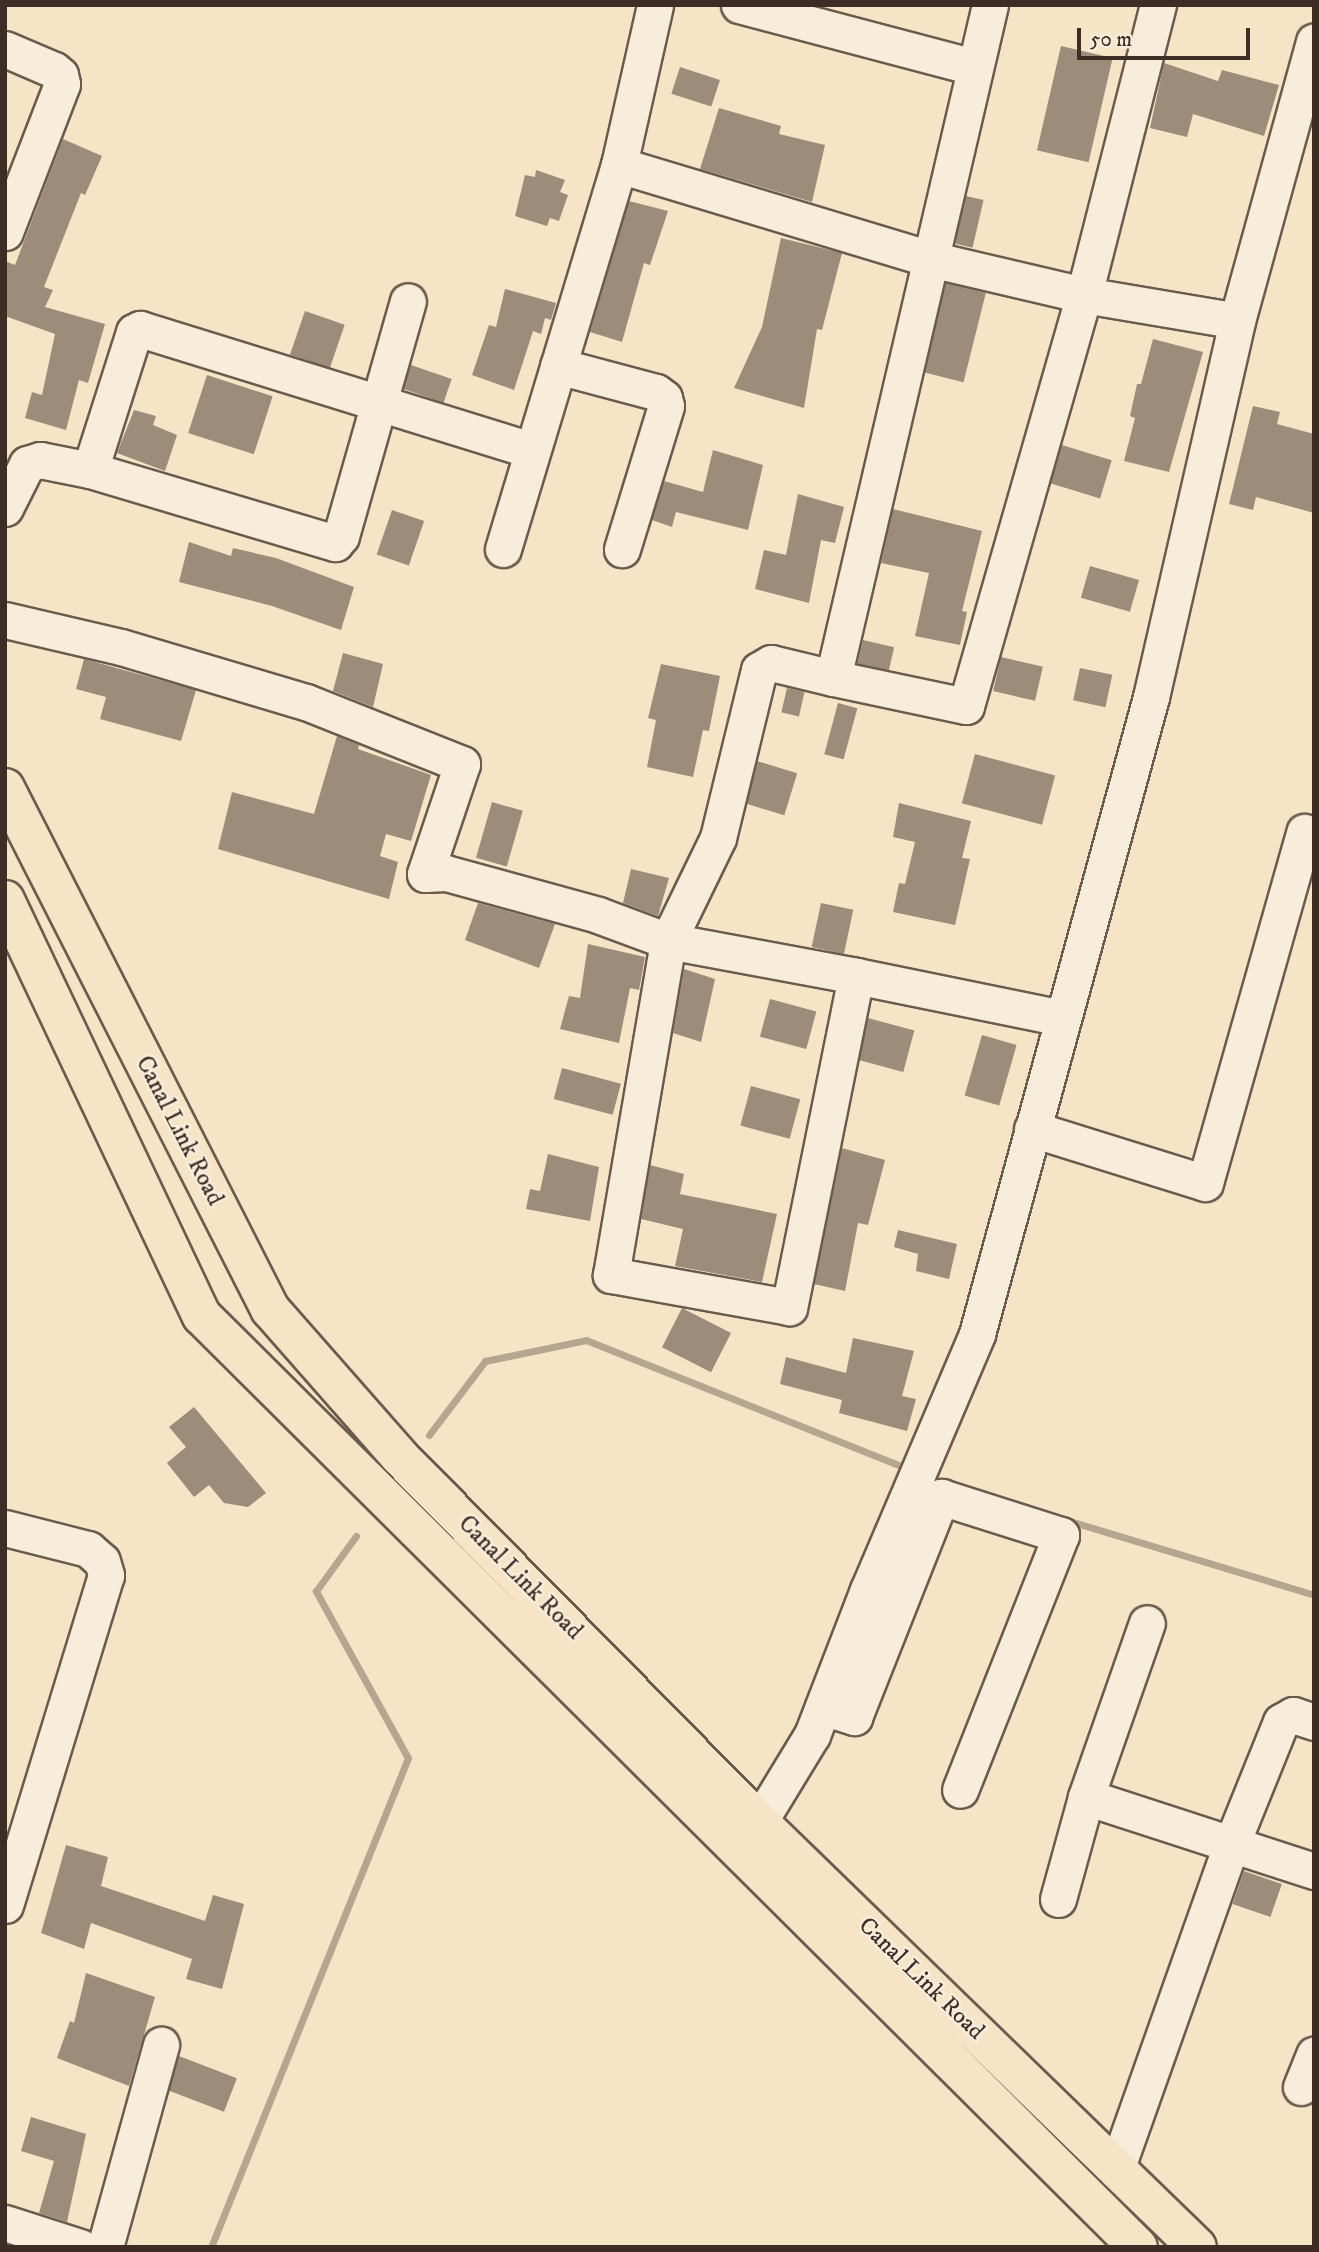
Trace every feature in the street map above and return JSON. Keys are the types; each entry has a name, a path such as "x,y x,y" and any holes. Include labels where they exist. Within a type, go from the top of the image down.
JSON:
{"main road":[{"name":"Canal Link Road","path":"5,788 270,1309 400,1456 759,1822 1197,2247"},
{"name":"Canal Link Road","path":"5,900 202,1316 1138,2247"},
{"path":"262,1376 305,1349"}],"street":[{"path":"503,549 620,165 655,5"},
{"path":"739,5 973,67"},
{"path":"833,678 989,5"},
{"path":"856,976 789,1307 611,1275 668,941 718,838 759,670 771,663 966,706 1084,295 1158,5"},
{"path":"759,1822 812,1735 918,1512 977,1335 1152,697 1237,321 1314,41"},
{"path":"5,49 54,70 60,75 62,84 5,233"},
{"path":"620,165 929,259 1084,295 1237,321"},
{"path":"5,508 20,476 32,461 90,470 335,543 341,536 408,300"},
{"path":"90,470 134,332 140,329 532,450"},
{"path":"558,366 656,392 664,398 666,406 622,549"},
{"path":"5,620 121,647 306,702 462,764 425,874 446,873 535,897 598,915 668,941 1062,1018"},
{"path":"1032,1129 1205,1183 1304,832"},
{"path":"918,1512 941,1497 1061,1535 960,1790"},
{"path":"5,1528 88,1549 102,1562 106,1575 5,1905"},
{"path":"1058,1899 1086,1797 1147,1623"},
{"path":"1116,2170 1232,1843 1281,1722 1293,1715 1314,1722"},
{"path":"1086,1797 1314,1871"},
{"path":"105,2247 161,2045"},
{"path":"1301,2087 1314,2054"},
{"path":"5,2223 80,2247"}],"building":[{"path":"1061,46 1113,58 1089,162 1037,150"},
{"path":"1164,63 1218,81 1222,70 1279,85 1264,136 1193,114 1187,137 1150,128"},
{"path":"680,67 720,80 711,107 671,94"},
{"path":"719,108 781,126 779,134 825,145 812,202 700,169"},
{"path":"63,139 102,156 85,195 81,193 44,287 53,290 45,307 105,324 88,383 79,380 66,430 25,418 32,392 42,395 55,334 5,316 5,261 15,265"},
{"path":"536,170 565,180 560,192 568,195 559,221 550,218 547,226 515,216 525,175 535,177"},
{"path":"966,196 984,200 973,248 955,244"},
{"path":"629,201 668,211 650,265 644,263 622,342 590,332"},
{"path":"781,238 842,253 822,330 817,329 804,408 734,388 762,327"},
{"path":"946,283 986,293 964,382 924,372"},
{"path":"505,289 556,303 551,320 545,318 541,334 533,331 514,390 472,375 489,325 496,327"},
{"path":"305,311 345,325 330,368 290,354"},
{"path":"1153,339 1203,352 1169,472 1124,461 1135,418 1130,416 1137,384 1141,384"},
{"path":"411,365 452,379 444,403 403,389"},
{"path":"207,375 273,396 254,454 188,433"},
{"path":"1253,406 1280,412 1277,424 1314,434 1314,513 1256,497 1253,510 1229,504"},
{"path":"134,410 156,416 153,425 177,435 165,471 117,453"},
{"path":"1062,445 1112,460 1100,498 1050,483"},
{"path":"713,450 763,465 748,530 676,512 672,527 652,520 664,481 703,492"},
{"path":"798,494 844,507 835,543 821,540 809,603 755,589 764,550 786,555"},
{"path":"893,509 982,531 962,611 967,612 960,645 915,636 929,573 881,563"},
{"path":"392,510 424,521 409,566 377,554"},
{"path":"189,542 231,556 233,548 276,558 354,587 341,630 272,606 179,582"},
{"path":"1090,566 1139,580 1130,612 1081,598"},
{"path":"863,640 894,647 889,671 858,663"},
{"path":"343,653 383,664 373,707 333,691"},
{"path":"1001,657 1043,667 1035,701 993,691"},
{"path":"84,659 196,690 181,741 100,719 106,697 76,689"},
{"path":"661,664 720,676 709,731 703,730 693,777 647,767 656,720 648,718"},
{"path":"1080,668 1112,675 1105,707 1073,700"},
{"path":"787,688 805,692 799,716 781,712"},
{"path":"838,703 857,708 844,759 824,754"},
{"path":"337,736 359,745 358,749 431,775 411,841 386,834 380,856 398,862 389,899 218,849 232,792 314,814"},
{"path":"975,754 1055,775 1042,825 962,803"},
{"path":"757,761 797,773 784,815 744,803"},
{"path":"492,802 523,811 507,867 476,858"},
{"path":"899,803 971,821 962,858 970,859 955,925 893,912 899,883 905,884 915,842 893,837"},
{"path":"631,869 669,878 658,916 623,903"},
{"path":"478,903 555,924 539,968 465,940"},
{"path":"821,903 853,910 844,954 812,947"},
{"path":"588,944 645,957 639,990 630,988 619,1043 560,1029 569,996 580,998"},
{"path":"684,969 715,979 701,1042 673,1033"},
{"path":"770,999 816,1011 806,1049 760,1037"},
{"path":"868,1018 914,1030 903,1072 857,1060"},
{"path":"982,1035 1017,1045 999,1105 965,1096"},
{"path":"562,1068 621,1084 613,1115 554,1099"},
{"path":"751,1086 800,1099 790,1139 740,1126"},
{"path":"842,1148 885,1160 868,1225 858,1223 845,1291 814,1284"},
{"path":"548,1154 599,1167 590,1221 526,1209 530,1189 540,1191"},
{"path":"650,1165 684,1174 680,1194 777,1214 762,1282 675,1266 683,1229 641,1219"},
{"path":"898,1230 957,1244 949,1279 916,1271 918,1254 894,1247"},
{"path":"682,1308 731,1333 711,1372 662,1347"},
{"path":"853,1338 914,1351 902,1396 916,1399 907,1431 839,1413 842,1400 780,1384 786,1357 846,1373"},
{"path":"194,1407 266,1493 248,1507 224,1503 209,1485 194,1497 167,1463 186,1447 169,1427"},
{"path":"66,1845 108,1857 101,1886 205,1921 213,1895 244,1904 222,1989 186,1979 192,1959 91,1923 84,1949 41,1933"},
{"path":"1244,1871 1282,1884 1270,1917 1233,1904"},
{"path":"86,1973 155,1997 129,2086 57,2058 70,2021 74,2023"},
{"path":"179,2056 237,2078 224,2112 166,2090"},
{"path":"31,2117 86,2134 67,2222 39,2213 54,2161 21,2151"}],"waterway":[{"path":"429,1435 485,1361 586,1340 909,1469"},
{"path":"1063,1519 1314,1595"},
{"path":"211,2247 408,1758 316,1591 356,1536"}]}
